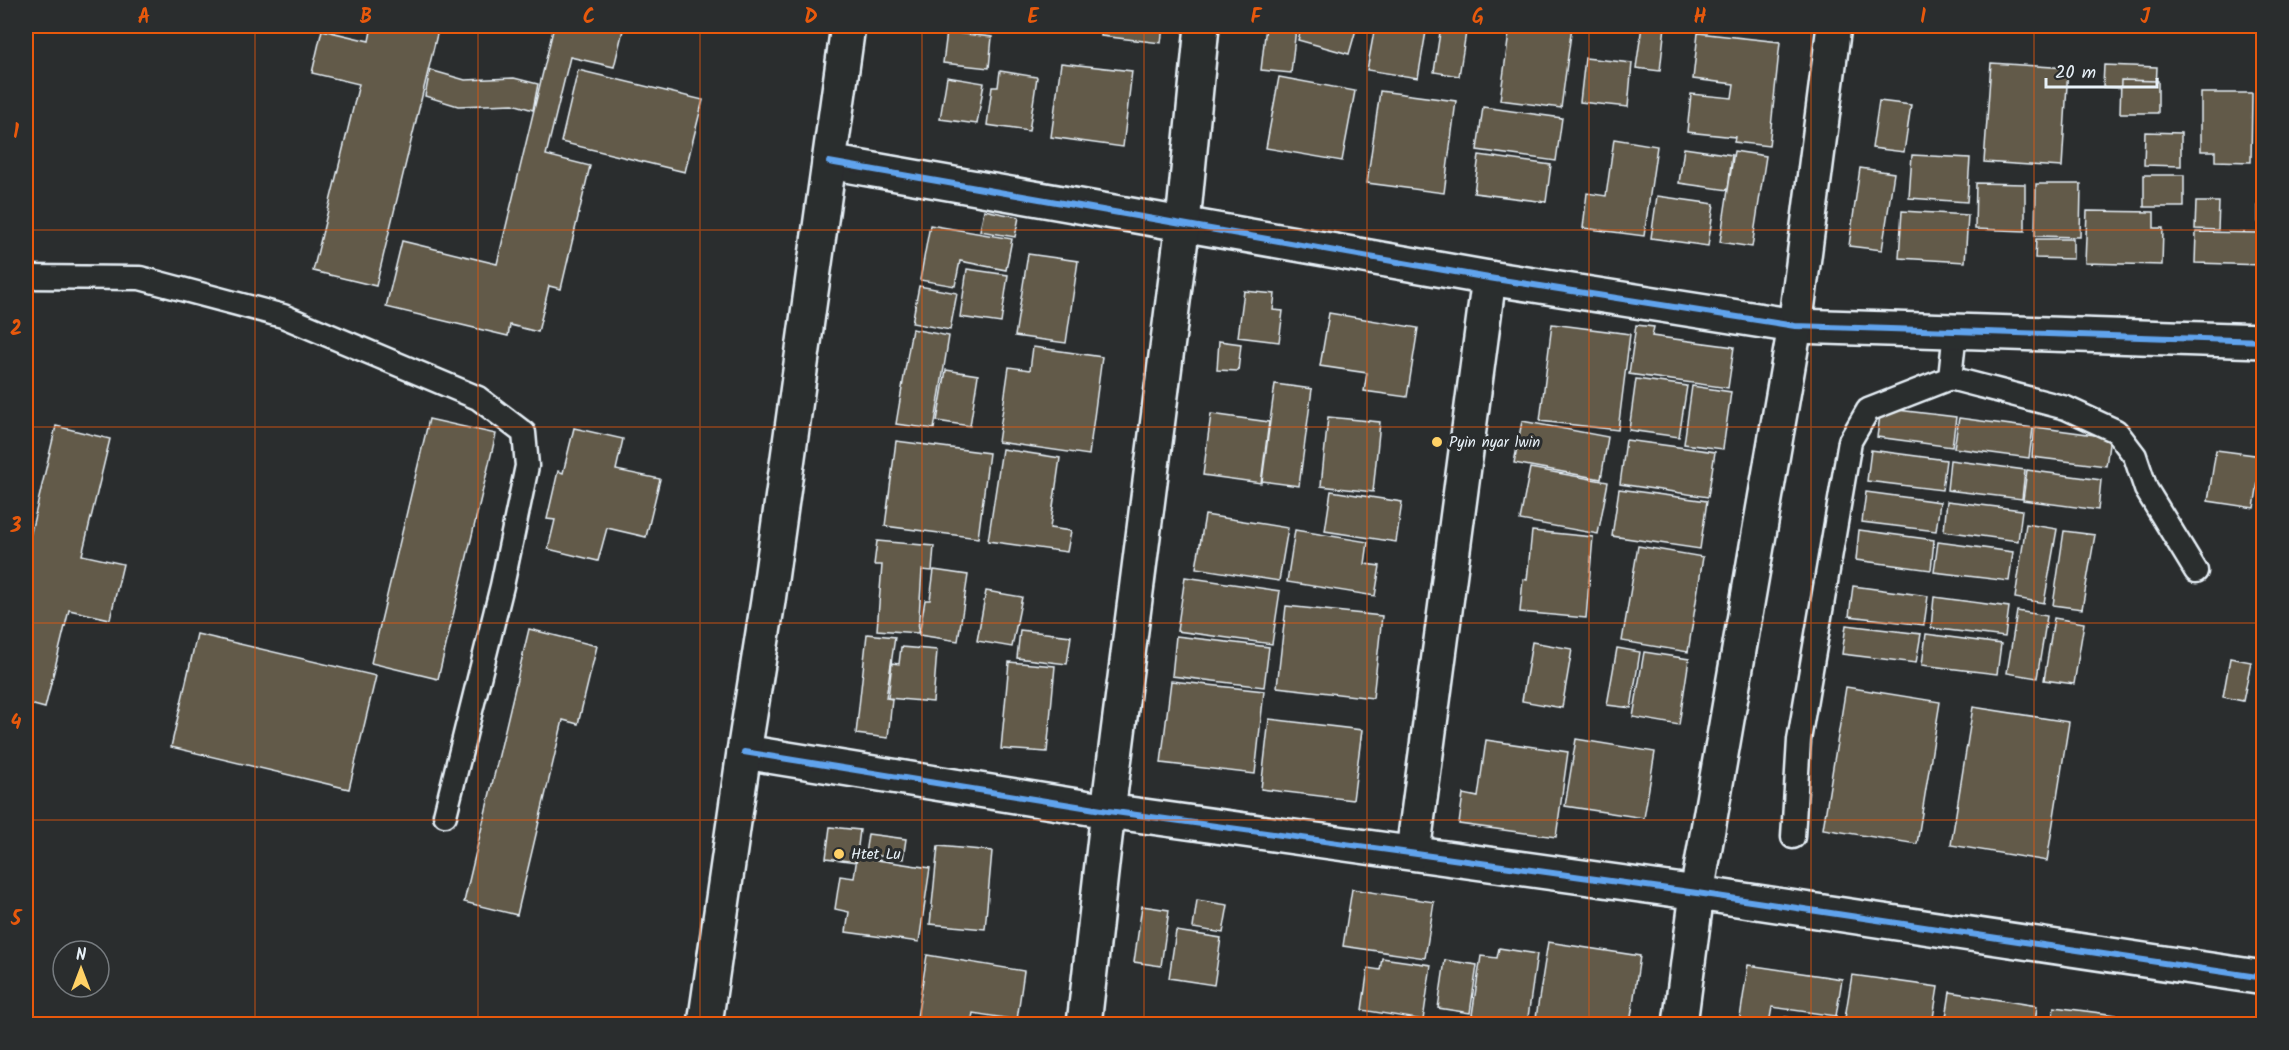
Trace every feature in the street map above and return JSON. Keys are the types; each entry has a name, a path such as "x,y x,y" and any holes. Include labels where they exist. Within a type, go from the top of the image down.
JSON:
{"street":[{"path":"705,1024 768,601 848,26"},
{"path":"1084,1024 1108,811 1184,223 1202,26"},
{"path":"1680,1024 1697,893 1795,326 1834,26"},
{"path":"829,162 1489,278 1795,326 2264,341"},
{"path":"1413,852 1489,278"},
{"path":"744,752 1108,811 1697,893 2264,978"}],"lane":[{"path":"26,277 140,278 283,316 478,398 524,433 527,466 502,586 445,815"},
{"path":"1950,378 1955,331"},
{"path":"1793,837 1799,740 1850,441 1868,410 1950,378 2066,408 2116,431 2134,456 2146,489 2196,572"}],"building":[{"path":"372,26 439,26 376,286 313,271 359,84 312,73 322,30 369,41"},
{"path":"554,26 624,26 614,67 570,57 546,155 590,166 561,289 549,286 538,332 510,325 508,336 386,307 402,241 497,264"},
{"path":"1102,26 1163,26 1161,43 1101,36"},
{"path":"1266,26 1296,28 1291,73 1261,70"},
{"path":"1302,26 1357,26 1349,54 1298,40"},
{"path":"1375,26 1427,26 1418,78 1367,70"},
{"path":"1441,26 1467,26 1459,76 1434,72"},
{"path":"1510,26 1572,26 1561,108 1500,100"},
{"path":"1642,26 1665,26 1660,71 1636,68"},
{"path":"947,32 992,37 989,68 943,63"},
{"path":"1698,33 1780,42 1769,146 1734,142 1735,137 1687,132 1691,94 1732,98 1734,84 1693,79"},
{"path":"1585,58 1632,63 1628,107 1580,102"},
{"path":"1061,63 1132,71 1123,147 1051,137"},
{"path":"1991,63 2068,68 2062,167 1984,162"},
{"path":"2104,65 2157,67 2156,89 2103,87"},
{"path":"430,70 465,80 514,78 538,84 533,110 513,104 458,106 425,96"},
{"path":"578,70 703,100 685,172 561,142"},
{"path":"1000,71 1037,77 1029,131 987,125 992,87 998,87"},
{"path":"947,77 984,83 977,124 940,119"},
{"path":"1279,77 1355,91 1342,161 1266,148"},
{"path":"2121,80 2158,81 2158,113 2120,113"},
{"path":"1380,91 1456,101 1444,193 1367,183"},
{"path":"2201,93 2252,93 2251,162 2215,161 2215,151 2201,151"},
{"path":"1879,101 1911,105 1904,152 1872,148"},
{"path":"1483,107 1562,118 1556,161 1477,150"},
{"path":"2145,132 2181,133 2181,166 2144,165"},
{"path":"1614,139 1657,146 1644,236 1583,228 1587,193 1606,196"},
{"path":"1684,148 1732,155 1728,190 1679,183"},
{"path":"1734,151 1766,156 1752,247 1720,242"},
{"path":"1479,155 1551,165 1546,202 1474,193"},
{"path":"1912,155 1970,158 1967,202 1909,198"},
{"path":"1860,168 1894,173 1882,250 1849,246"},
{"path":"2144,175 2184,175 2184,207 2144,207"},
{"path":"1976,183 2025,184 2025,231 1975,229"},
{"path":"2036,184 2081,184 2080,237 2035,236"},
{"path":"2258,186 2264,186 2264,222 2258,222"},
{"path":"1657,196 1714,204 1708,246 1651,238"},
{"path":"2196,202 2219,202 2218,230 2195,229"},
{"path":"984,210 1019,217 1015,237 980,231"},
{"path":"1902,211 1968,215 1965,262 1899,258"},
{"path":"2087,211 2154,212 2154,228 2163,228 2162,265 2085,263"},
{"path":"930,225 1012,239 1006,270 960,261 955,286 920,280"},
{"path":"2196,232 2264,233 2264,265 2195,263"},
{"path":"2036,239 2073,239 2073,259 2035,258"},
{"path":"1028,254 1078,261 1066,343 1015,336"},
{"path":"967,269 1008,275 1001,323 960,317"},
{"path":"919,286 957,293 950,330 912,323"},
{"path":"1244,291 1275,294 1273,310 1283,311 1279,342 1238,337"},
{"path":"1329,313 1418,328 1407,397 1364,391 1367,373 1320,366"},
{"path":"1552,324 1630,334 1618,430 1540,421"},
{"path":"1636,325 1654,327 1652,336 1734,347 1728,388 1629,374"},
{"path":"912,329 949,336 934,429 896,424"},
{"path":"1219,341 1241,344 1238,371 1217,370"},
{"path":"1033,347 1102,357 1089,455 998,442 1009,367 1030,370"},
{"path":"946,370 978,375 970,426 937,421"},
{"path":"1636,379 1687,386 1679,437 1629,430"},
{"path":"1275,384 1312,389 1299,486 1262,481"},
{"path":"1692,386 1731,392 1723,449 1684,444"},
{"path":"1881,408 1956,417 1952,447 1877,437"},
{"path":"1211,414 1269,422 1261,483 1203,475"},
{"path":"1328,417 1380,422 1373,492 1321,486"},
{"path":"1959,418 2033,428 2029,458 1954,448"},
{"path":"429,419 496,434 438,679 371,663"},
{"path":"1522,421 1608,437 1601,479 1514,463"},
{"path":"56,426 110,439 82,555 123,564 110,619 69,610 45,708 26,703 26,553"},
{"path":"2035,427 2110,437 2106,466 2032,457"},
{"path":"574,428 623,439 616,470 660,479 646,537 607,528 598,561 548,549 555,520 547,519 558,471 563,473"},
{"path":"1626,440 1715,452 1708,497 1620,484"},
{"path":"896,441 989,453 978,538 885,526"},
{"path":"1002,449 1060,458 1050,528 1071,531 1067,552 988,541"},
{"path":"1871,450 1946,460 1942,490 1867,481"},
{"path":"2216,450 2262,456 2254,508 2208,501"},
{"path":"1950,460 2025,470 2022,499 1947,490"},
{"path":"1530,468 1608,482 1598,534 1520,520"},
{"path":"2027,470 2101,480 2098,510 2023,500"},
{"path":"1619,489 1707,501 1700,549 1612,536"},
{"path":"1331,491 1402,502 1396,542 1325,531"},
{"path":"1866,492 1940,502 1936,531 1862,522"},
{"path":"1947,501 2022,510 2018,541 1944,531"},
{"path":"1205,515 1288,528 1279,581 1196,568"},
{"path":"2026,524 2057,529 2044,603 2015,598"},
{"path":"1295,530 1368,542 1365,564 1380,566 1375,596 1287,582"},
{"path":"1859,530 1934,540 1931,570 1856,560"},
{"path":"1532,531 1593,537 1586,618 1520,612 1523,579 1527,580"},
{"path":"2064,531 2095,535 2082,609 2053,605"},
{"path":"877,541 934,546 932,571 922,570 918,633 877,630 882,565 874,565"},
{"path":"1938,542 2013,552 2009,581 1934,572"},
{"path":"1638,546 1703,557 1688,652 1622,641"},
{"path":"934,570 968,575 958,641 919,635 925,600 930,600"},
{"path":"1185,577 1280,591 1272,644 1177,631"},
{"path":"1853,586 1928,596 1924,625 1849,616"},
{"path":"986,591 1022,597 1012,647 977,641"},
{"path":"1934,597 2009,607 2005,637 1931,628"},
{"path":"1286,606 1382,616 1373,698 1277,687"},
{"path":"2017,611 2047,616 2037,678 2007,673"},
{"path":"2054,618 2084,623 2074,684 2044,680"},
{"path":"1846,625 1921,634 1916,663 1842,654"},
{"path":"529,629 597,646 578,724 563,720 517,915 464,902"},
{"path":"1020,630 1071,636 1067,664 1017,658"},
{"path":"197,634 376,676 349,789 171,747"},
{"path":"867,634 895,637 886,698 892,699 888,738 856,734"},
{"path":"1926,634 2001,644 1997,674 1922,665"},
{"path":"1176,636 1269,647 1264,687 1172,676"},
{"path":"1532,642 1572,649 1562,708 1522,701"},
{"path":"901,647 937,650 933,702 888,698 892,663 899,664"},
{"path":"1617,648 1640,652 1631,708 1607,705"},
{"path":"1644,652 1689,659 1679,725 1633,717"},
{"path":"2230,658 2251,662 2243,701 2223,697"},
{"path":"1009,662 1055,666 1047,752 1001,749"},
{"path":"1171,681 1264,691 1255,774 1161,763"},
{"path":"1846,687 1940,702 1917,844 1823,829"},
{"path":"1973,707 2069,722 2047,861 1951,845"},
{"path":"1269,719 1362,730 1353,800 1261,789"},
{"path":"1576,739 1655,752 1644,818 1565,806"},
{"path":"1486,740 1568,752 1556,837 1459,824 1463,794 1478,797"},
{"path":"830,827 860,830 856,862 826,858"},
{"path":"868,834 906,839 903,859 865,854"},
{"path":"938,846 992,851 985,929 930,924"},
{"path":"857,857 930,868 919,942 846,932 849,912 835,909 840,876 854,878"},
{"path":"1352,889 1434,902 1425,958 1343,946"},
{"path":"1197,900 1228,905 1223,933 1193,928"},
{"path":"1142,906 1169,910 1161,966 1134,962"},
{"path":"1176,931 1221,938 1214,985 1169,978"},
{"path":"1548,942 1640,956 1630,1024 1535,1024"},
{"path":"1499,948 1537,954 1527,1024 1494,1024 1494,1022 1480,1020 1480,1017 1472,1015 1481,956 1497,958"},
{"path":"927,955 1024,971 1017,1020 973,1013 971,1024 916,1024"},
{"path":"1382,958 1431,965 1423,1020 1362,1010 1368,968 1380,970"},
{"path":"1445,960 1477,965 1470,1013 1438,1008"},
{"path":"1748,965 1842,979 1836,1016 1772,1007 1769,1024 1739,1024"},
{"path":"1852,975 1938,987 1932,1024 1890,1024 1845,1018"},
{"path":"1950,992 2037,1006 2035,1024 1945,1024"},
{"path":"2054,1007 2124,1016 2123,1024 2052,1024"},
{"path":"1785,1017 1835,1024 1784,1024"}],"cycle path":[{"path":"829,162 1489,278 1795,326 2264,341"},
{"path":"744,752 1108,811 1697,893 2264,978"}],"place":[{"name":"Pyin nyar lwin","path":"1437,442"},
{"name":"Htet Lu","path":"839,854"}]}
